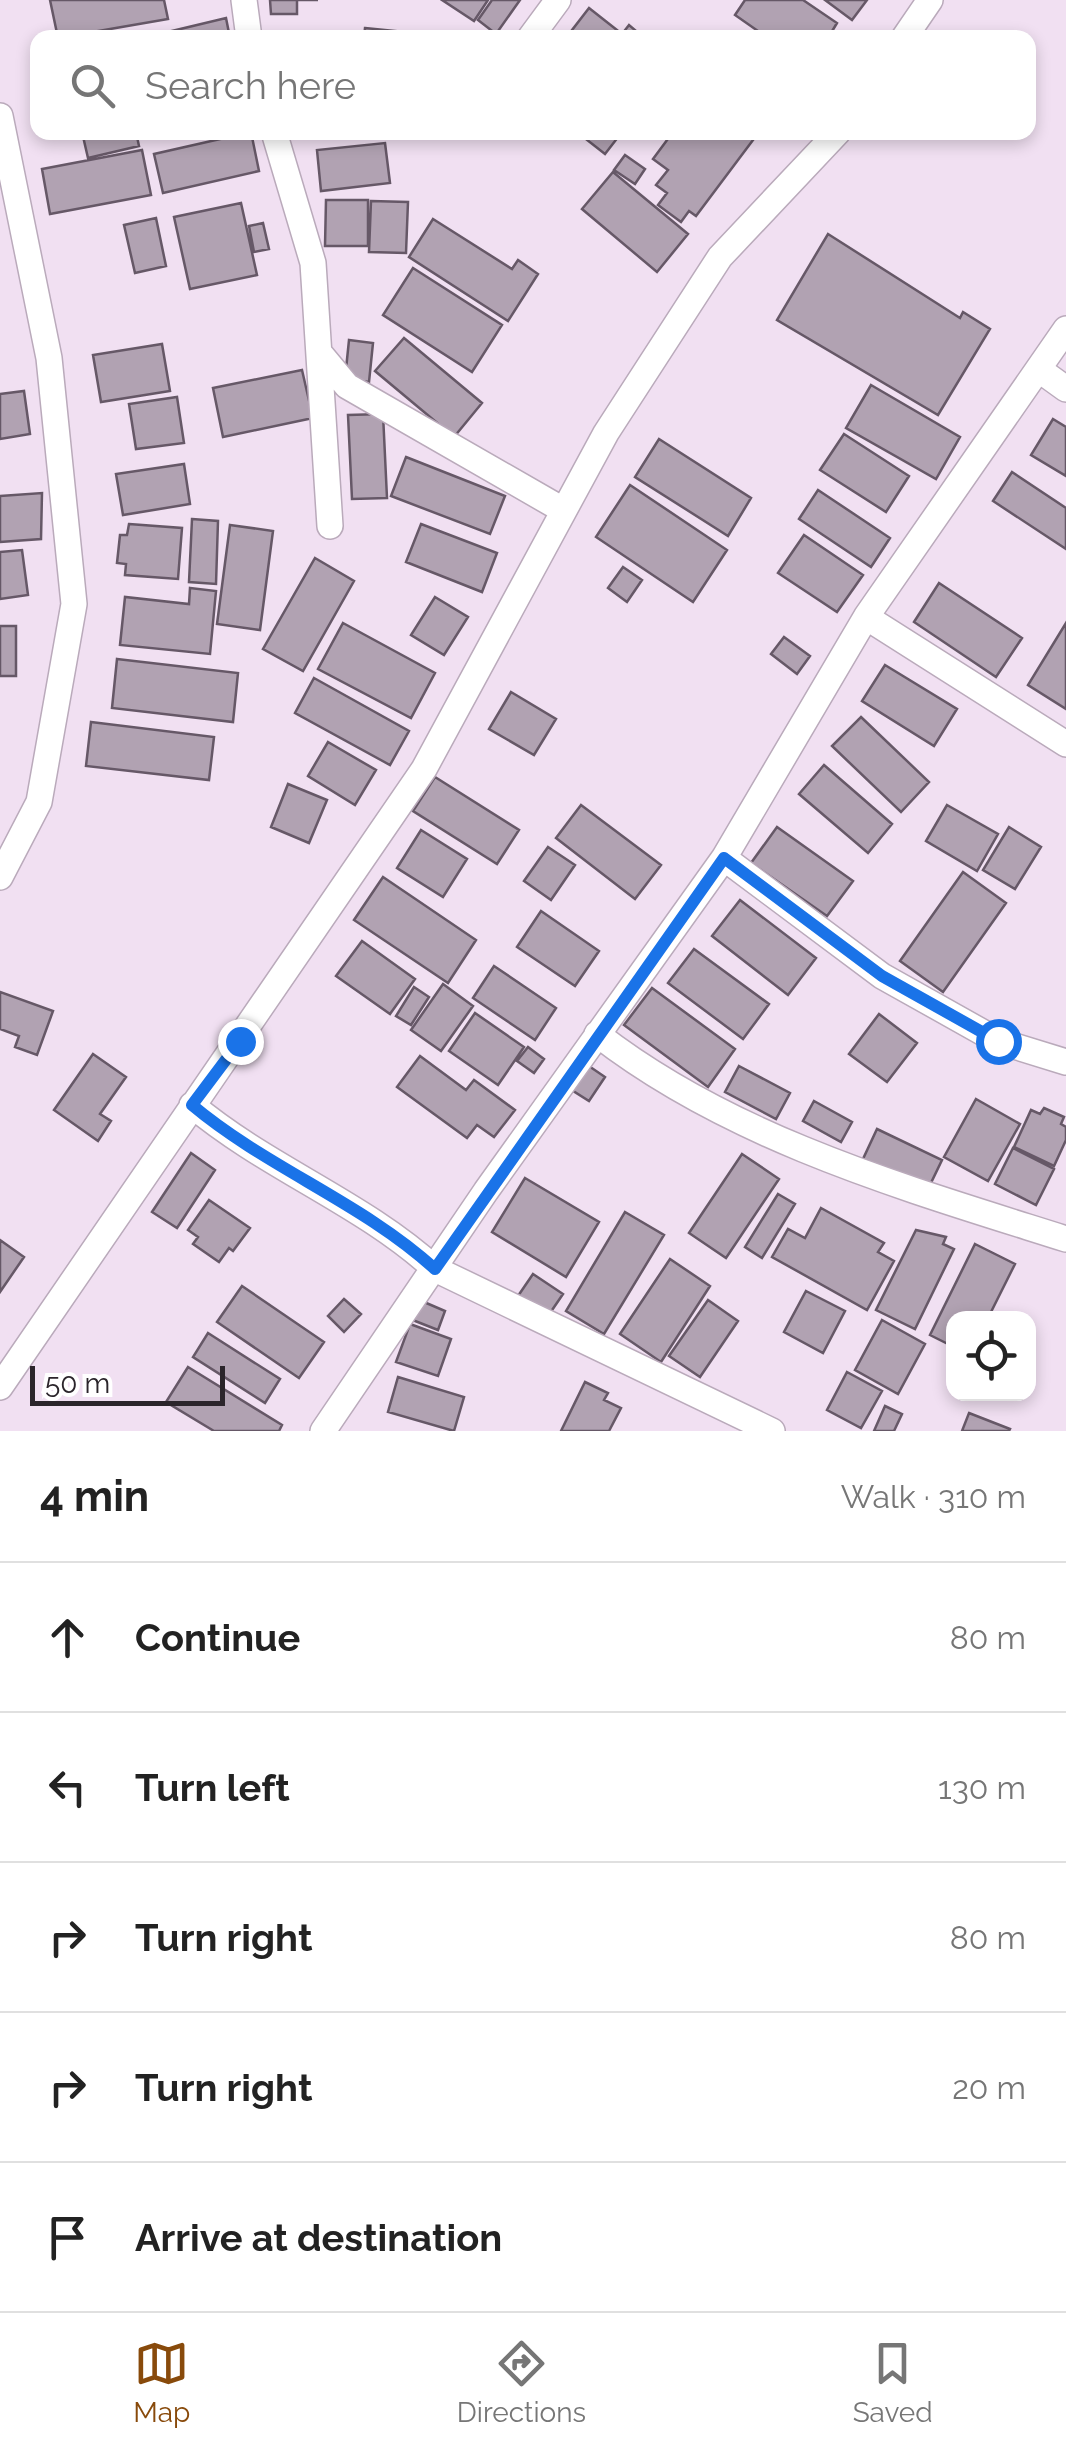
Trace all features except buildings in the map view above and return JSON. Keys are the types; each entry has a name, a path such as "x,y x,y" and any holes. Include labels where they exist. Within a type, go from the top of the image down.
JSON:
{"street":[{"path":"244,0 248,30"},
{"path":"536,30 558,0"},
{"path":"909,30 930,0"},
{"path":"0,116 50,358 74,604 39,802 0,876"},
{"path":"276,140 313,264 322,356 330,526"},
{"path":"0,1387 424,769 606,433 720,257 830,140"},
{"path":"323,1431 597,1034 724,858 866,617 1066,330"},
{"path":"322,356 347,386 563,510"},
{"path":"1041,371 1066,389"},
{"path":"866,617 1066,744"},
{"path":"724,858 882,976 998,1041 1066,1062"},
{"path":"597,1034 646,1072 758,1128 897,1186 1066,1239"},
{"path":"192,1105 230,1136 408,1244 435,1269 772,1431"}],"route":[{"path":"240,1041 192,1105 230,1136 408,1244 435,1269 486,1191 724,858 882,976 998,1041"}]}
